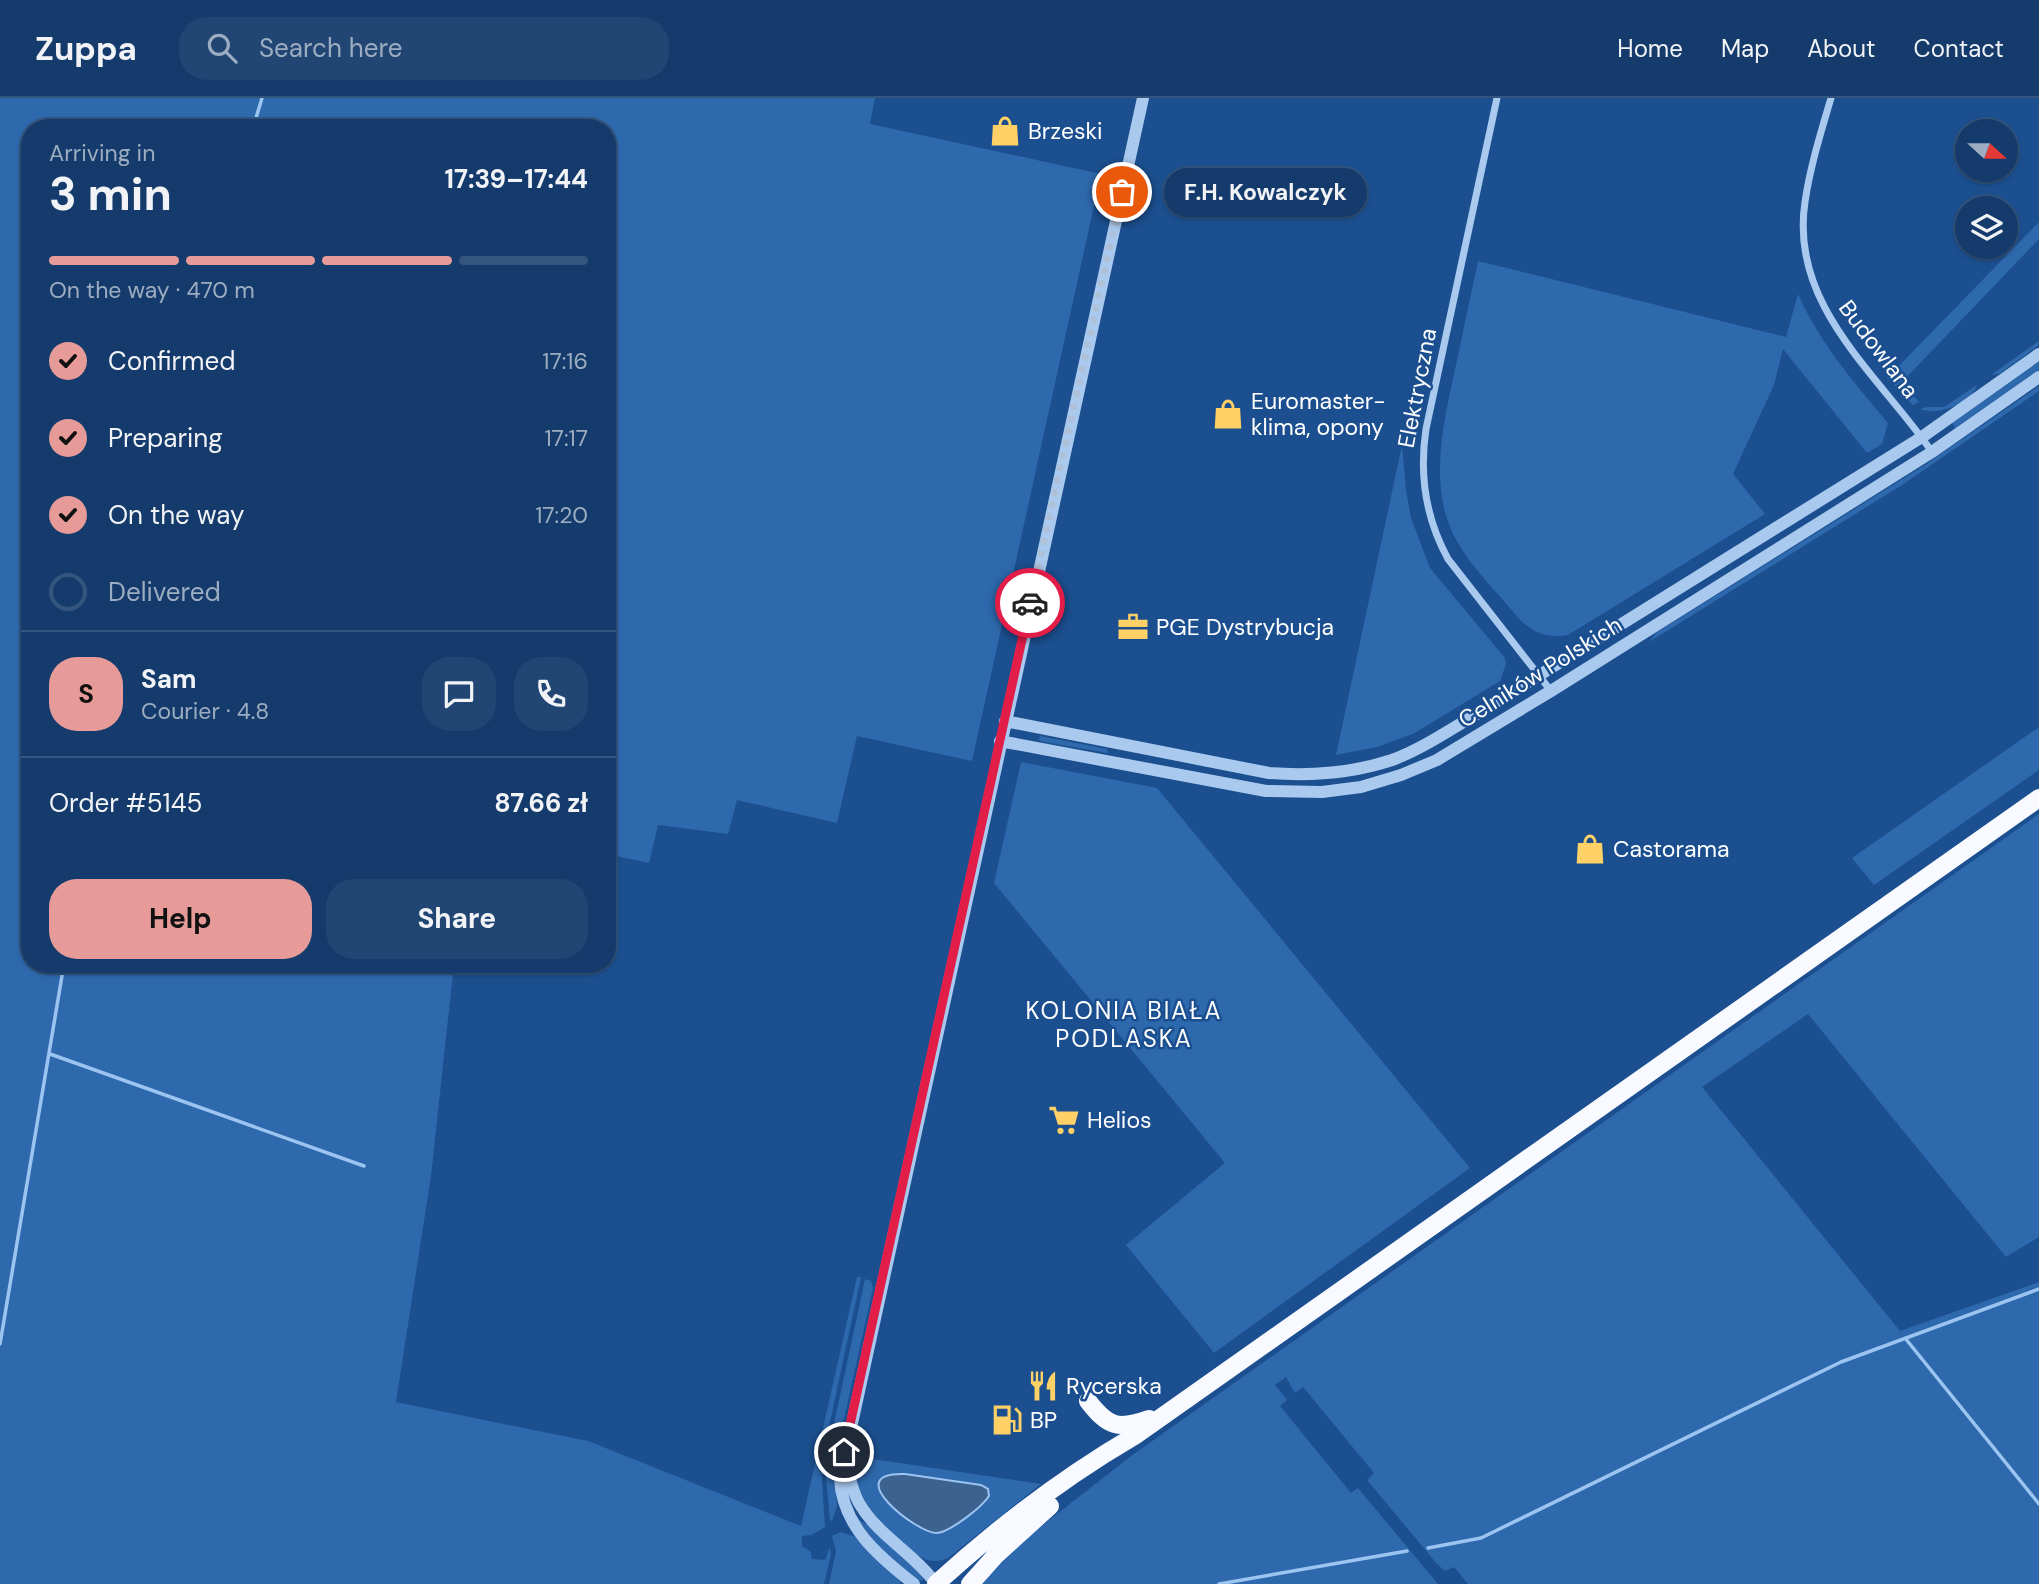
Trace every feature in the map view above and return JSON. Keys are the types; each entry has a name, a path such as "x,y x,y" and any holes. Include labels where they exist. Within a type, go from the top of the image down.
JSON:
{"highway":[{"path":"970,1584 1027,1525 1136,1435 2039,798"},
{"path":"1088,1401 1105,1420 1124,1426 1171,1410"},
{"path":"936,1584 1012,1520 1095,1460 1136,1435"}],"street":[{"path":"914,1584 868,1543 849,1518 840,1490 844,1452 1143,98"},
{"name":"Elektryczna","path":"1497,98 1426,429 1422,472 1426,503 1437,539 1448,559 1551,691"},
{"name":"Budowlana","path":"1830,98 1804,203 1805,253 1816,293 1833,325 1932,452"},
{"name":"Celników Polskich","path":"1005,721 1269,773 1300,775 1367,767 1393,759 1466,721 1922,437 2039,354"},
{"name":"Celników Polskich","path":"1000,741 1266,791 1300,792 1362,787 1401,775 1437,760 1551,691 1932,452 2039,377"},
{"path":"1300,775 1300,792"},
{"path":"844,1452 855,1493 864,1511 936,1584"}],"shaded area":[{"path":"0,98 875,98 870,124 1101,174 972,761 857,736 837,823 737,800 728,834 658,825 649,863 616,856 616,119 21,119 21,973 453,973 431,1176 396,1402 588,1441 801,1526 857,1277 861,1277 821,1464 825,1527 812,1535 802,1536 802,1546 810,1551 812,1559 825,1560 830,1547 831,1554 824,1584 0,1584"},
{"path":"2039,222 2039,239 1902,382 1919,402 1913,405 1887,378 2003,259 2018,259 2018,244"},
{"path":"1478,261 1786,337 1798,294 1827,346 1888,423 1882,444 1867,453 1783,349 1774,385 1733,474 1765,514 1568,635 1546,635 1538,632 1517,616 1469,559 1449,525 1441,493 1440,455 1445,416"},
{"path":"2039,341 2039,345 1999,374 1991,375"},
{"path":"2039,362 2039,370 1955,428 1952,423"},
{"path":"1977,385 1968,398 1953,407 1936,411 1920,409 1944,407"},
{"path":"2039,386 2039,391 1902,485 1649,642 1656,633 1925,465"},
{"path":"1402,445 1411,518 1430,568 1505,658 1506,664 1500,681 1413,734 1377,747 1336,755"},
{"path":"2039,727 2039,770 1874,885 1852,858"},
{"path":"1040,736 1107,749 1108,753 1039,741"},
{"path":"1021,762 1157,788 1470,1168 1214,1353 1126,1245 1225,1163 994,883"},
{"path":"2039,814 2039,1237 2006,1257 1808,1014 1702,1087 1900,1331 2039,1282 2039,1584 1468,1584 1454,1567 1445,1571 1437,1564 1367,1480 1374,1473 1303,1387 1295,1393 1286,1377 1275,1385 1287,1400 1280,1406 1351,1493 1358,1488 1438,1584 980,1584 1034,1532 1131,1456"},
{"path":"865,1279 871,1281 873,1288 835,1460 837,1506 832,1521 825,1466"},
{"path":"859,1457 1041,1484 948,1558 930,1561 908,1548 867,1504 857,1484"},
{"path":"905,1474 981,1485 988,1489 989,1496 965,1519 936,1533 914,1524 900,1514 880,1492 879,1482 886,1476"},
{"path":"857,1519 869,1525 924,1577 923,1580 918,1581 878,1547"},
{"path":"841,1532 856,1537 901,1584 829,1584 836,1551 832,1536"}],"waterway":[{"path":"256,119 262,98"},
{"path":"0,1344 62,973"},
{"path":"50,1054 364,1166"},
{"path":"1428,1548 1481,1538 1841,1362 2039,1289"},
{"path":"1905,1338 2039,1504"},
{"path":"1219,1584 1407,1551"}],"way so far":[{"path":"1030,603 1122,192"}],"place":[{"name":"Brzeski","path":"1005,131"},
{"name":"F.H. Kowalczyk","path":"1122,192"},
{"name":"Euromaster- klima, opony","path":"1228,414"},
{"name":"PGE Dystrybucja","path":"1133,627"},
{"name":"Castorama","path":"1590,849"},
{"name":"Helios","path":"1064,1120"},
{"name":"Rycerska","path":"1043,1386"},
{"name":"BP","path":"1007,1420"}],"district":[{"name":"KOLONIA BIAŁA PODLASKA","path":"1124,1024"}],"route":[{"path":"844,1452 1030,603"}]}
